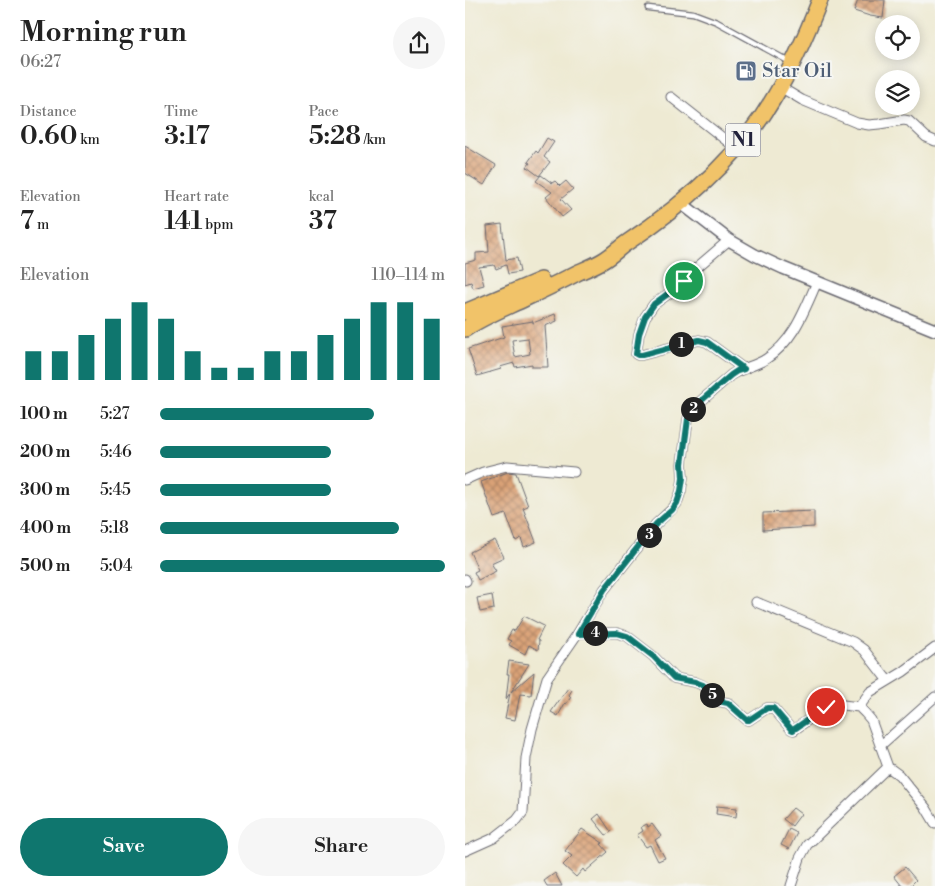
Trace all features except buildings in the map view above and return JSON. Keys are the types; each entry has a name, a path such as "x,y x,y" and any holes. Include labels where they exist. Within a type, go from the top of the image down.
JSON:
{"highway":[{"name":"N1","path":"465,329 479,320 604,260 681,204 737,149 760,118 793,63 819,0"},
{"name":"N1","path":"465,312 623,246"}],"street":[{"path":"780,87 802,100 857,123 874,124 909,121 925,137 935,141"},
{"path":"671,97 737,149"},
{"path":"681,204 729,240 755,255 935,330"},
{"path":"729,240 673,290 654,304 645,317 639,334 636,354 642,355 699,340 707,342 744,369"},
{"path":"465,851 494,838 517,820 523,812 526,758 532,729 547,678 578,634 604,590 656,524 677,503 683,478 682,464 690,413 694,407 731,375 765,360 779,349 795,330 817,282"},
{"path":"465,480 483,472 507,466 574,472"},
{"path":"756,602 853,642 864,650 888,681"},
{"path":"578,634 617,633 627,636 653,656 674,678 703,685 718,701 728,703 747,720 767,708 773,708 793,730 831,704 859,707 871,720 888,767 899,775 926,808 935,823"},
{"path":"859,707 870,692 903,672 935,648"},
{"path":"880,746 935,697"},
{"path":"791,886 800,858 807,845 888,767"}],"lane":[{"path":"648,8 693,13 717,22 793,63"}],"place":[{"name":"Star Oil","path":"746,71"}],"route":[{"path":"684,281 654,304 645,317 639,334 636,354 642,355 699,340 707,342 744,369 731,375 694,407 690,413 682,464 683,478 677,503 656,524 604,590 578,634 617,633 627,636 653,656 674,678 703,685 718,701 728,703 747,720 767,708 773,708 793,730 826,707"}]}
